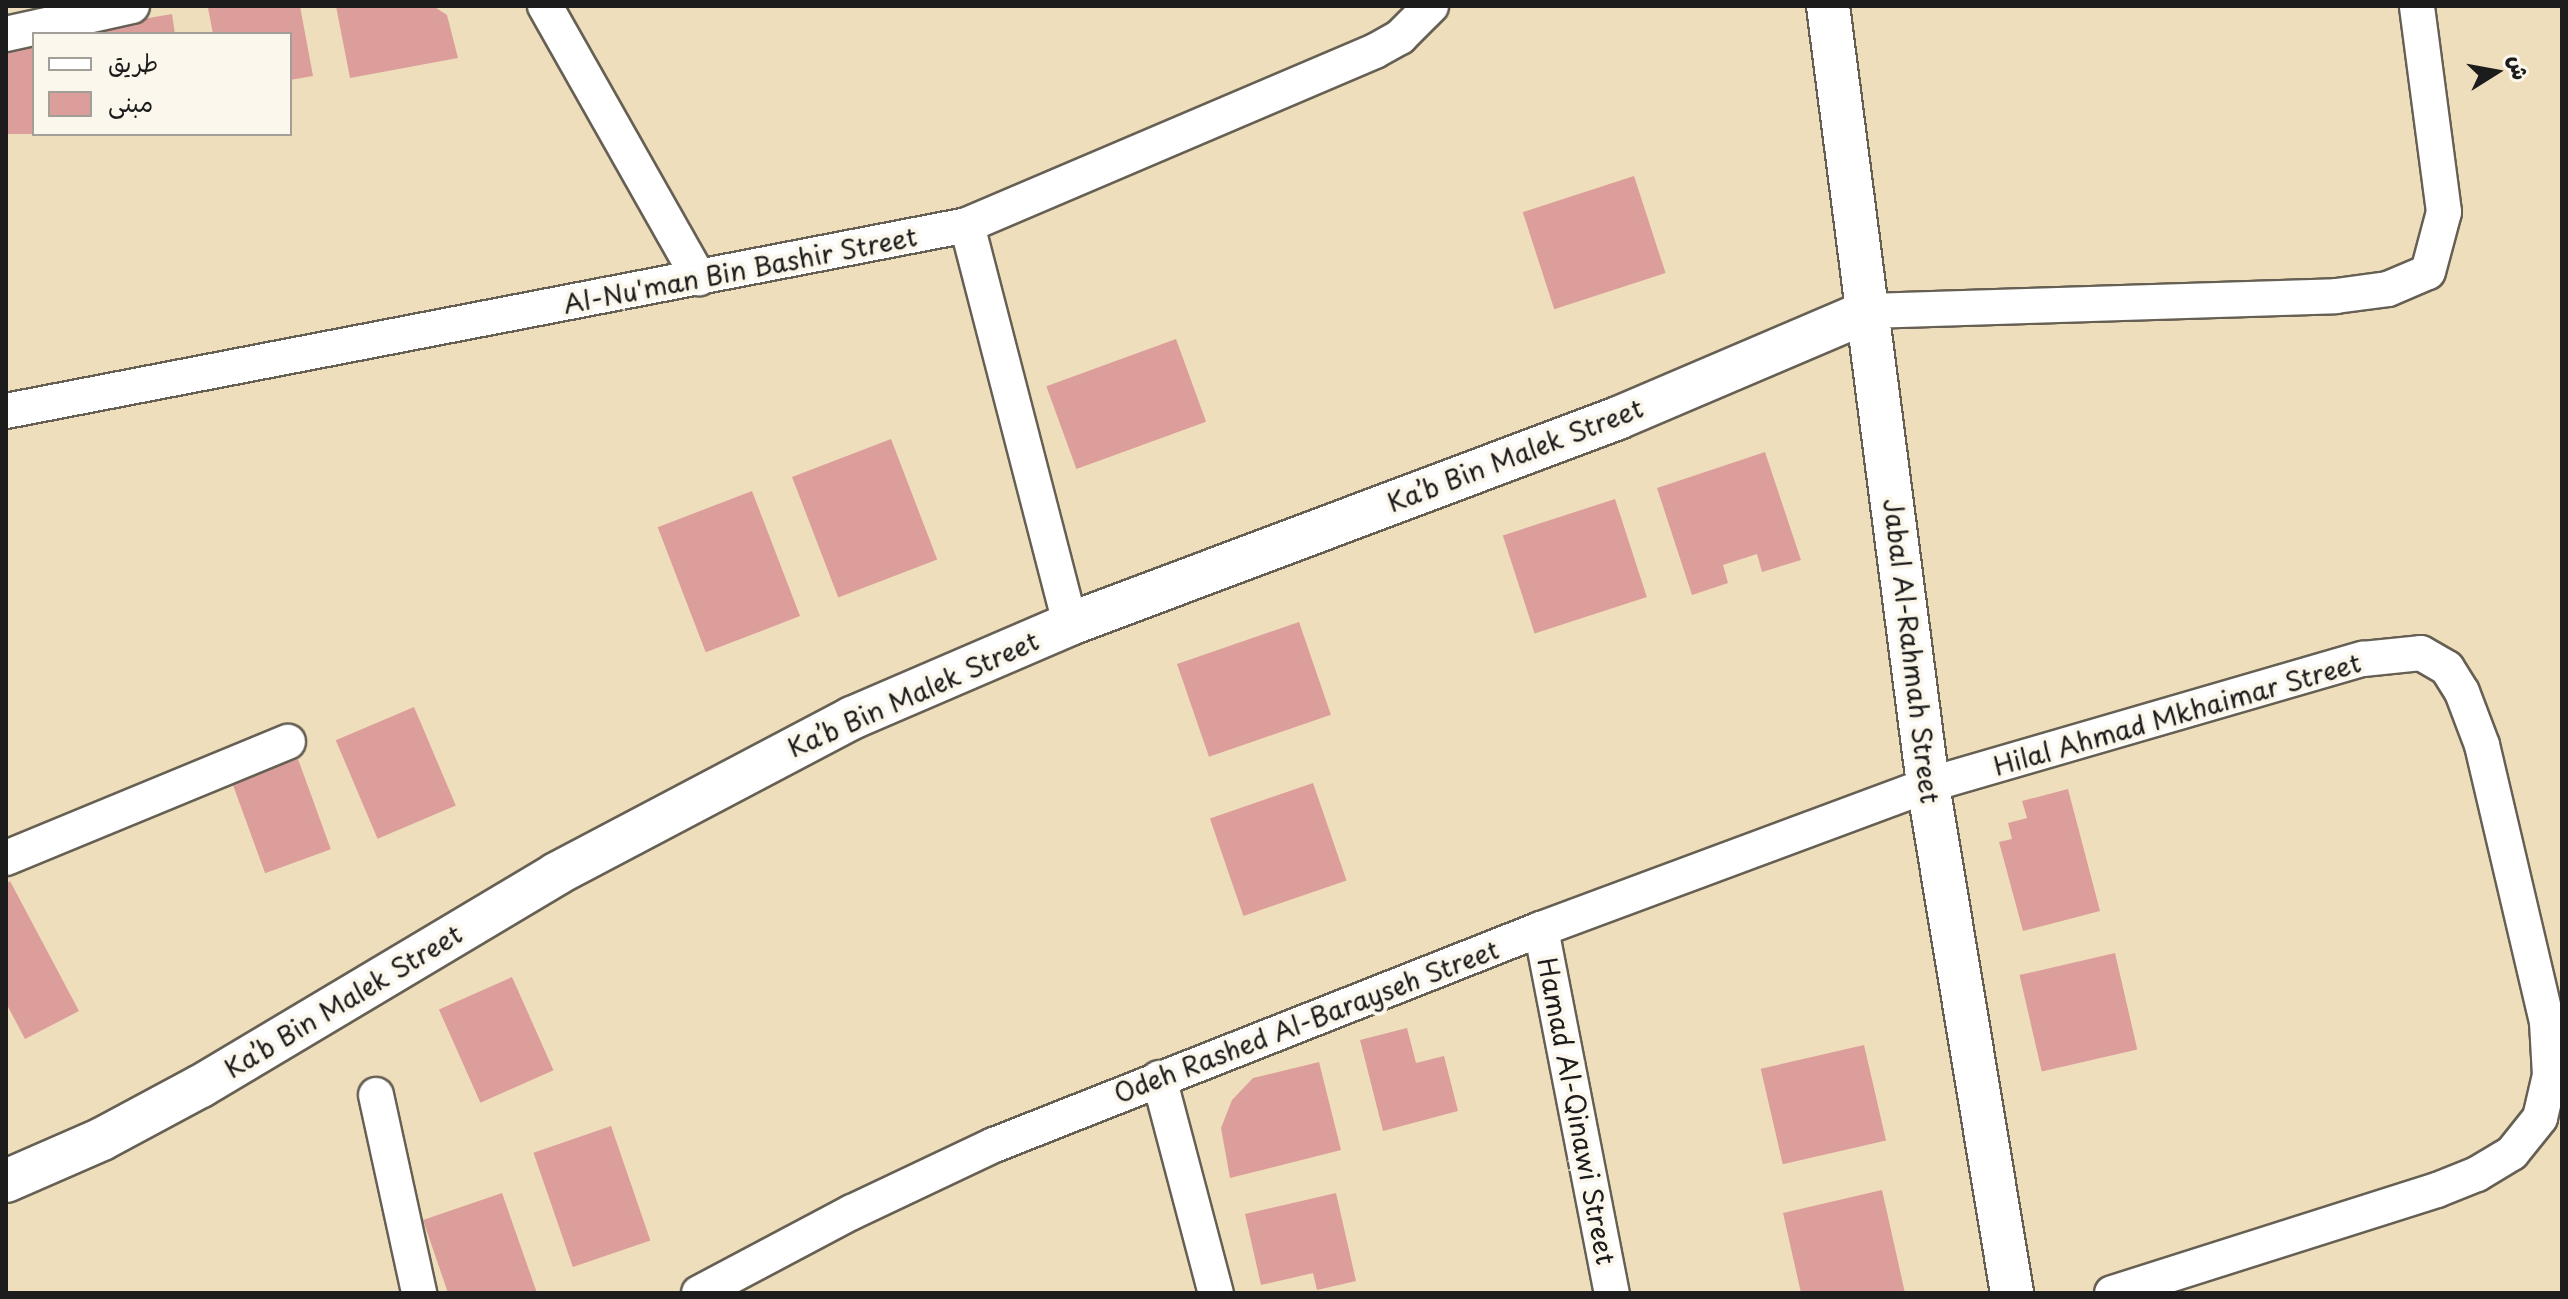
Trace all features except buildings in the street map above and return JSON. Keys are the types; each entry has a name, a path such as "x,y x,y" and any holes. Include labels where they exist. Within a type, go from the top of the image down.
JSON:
{"street":[{"path":"24,23 132,6"},
{"path":"545,6 699,278"},
{"name":"Al-Nu'man Bin Bashir Street","path":"6,411 967,225 1375,51 1400,37 1431,6"},
{"name":"Jabal Al-Rahmah Street","path":"1828,6 1928,785 2012,1293"},
{"path":"1869,311 2336,296 2388,289 2428,272 2444,212 2417,6"},
{"path":"967,225 1070,624"},
{"name":"Ka’b Bin Malek Street","path":"6,1181 102,1139 201,1086 556,874 721,784 852,718 1070,624 1618,418 1869,311"},
{"name":"Hilal Ahmad Mkhaimar Street","path":"1928,785 2363,659 2421,653 2447,668 2462,692 2482,745 2547,1022 2550,1075 2540,1118 2512,1153 2477,1174 2437,1190 2112,1293"},
{"path":"6,858 288,742"},
{"name":"Odeh Rashed Al-Barayseh Street","path":"699,1293 852,1212 980,1152 1159,1078 1541,929 1928,785"},
{"name":"Hamad Al-Qinawi Street","path":"1541,929 1612,1293"},
{"path":"1159,1078 1216,1293"},
{"path":"376,1095 419,1293"}]}
